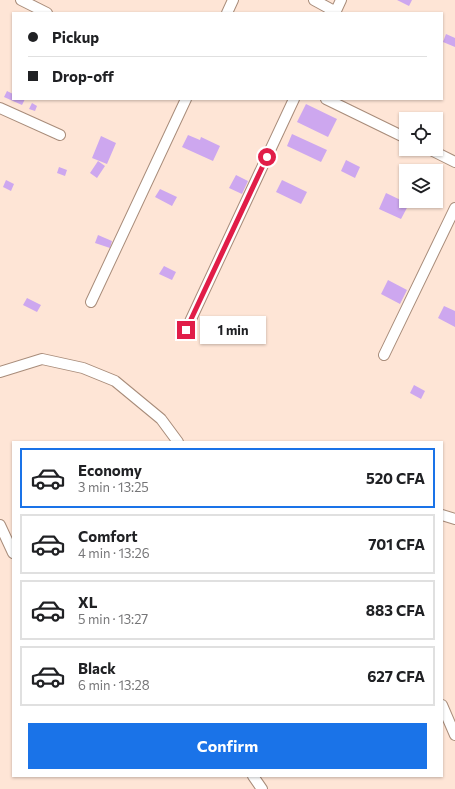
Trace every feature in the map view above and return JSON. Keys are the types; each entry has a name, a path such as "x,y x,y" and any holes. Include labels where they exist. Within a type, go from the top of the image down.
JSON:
{"street":[{"path":"21,0 45,12"},
{"path":"227,12 233,0"},
{"path":"314,0 333,12"},
{"path":"335,12 341,0"},
{"path":"91,302 186,100"},
{"path":"186,330 294,100"},
{"path":"328,100 399,135"},
{"path":"0,108 60,135"},
{"path":"443,156 455,162"},
{"path":"384,355 455,208"},
{"path":"0,372 42,359 83,368 115,381 161,419 177,441"},
{"path":"443,515 455,520"},
{"path":"0,525 12,551"},
{"path":"443,707 455,735"},
{"path":"254,777 262,789"}],"building":[{"path":"397,0 412,0 409,6"},
{"path":"446,34 455,38 455,47 443,42"},
{"path":"7,91 12,94 12,100 24,100 22,105 4,97"},
{"path":"32,103 37,106 35,111 29,109"},
{"path":"306,104 337,119 328,137 297,122"},
{"path":"292,134 327,150 321,162 287,146"},
{"path":"188,135 200,140 201,137 220,146 213,161 182,147"},
{"path":"101,136 116,143 107,164 92,158"},
{"path":"346,160 360,167 355,178 341,171"},
{"path":"98,161 105,166 97,178 90,173"},
{"path":"59,167 67,170 65,176 57,173"},
{"path":"236,175 248,181 242,194 229,188"},
{"path":"6,180 14,184 11,191 3,187"},
{"path":"282,180 307,192 301,204 276,192"},
{"path":"160,189 177,197 172,206 155,197"},
{"path":"386,193 399,199 399,208 407,208 401,219 379,209"},
{"path":"98,235 112,241 110,248 95,243"},
{"path":"164,266 176,272 172,280 159,274"},
{"path":"388,280 407,290 400,304 381,294"},
{"path":"27,298 41,305 37,312 23,305"},
{"path":"444,306 455,311 455,327 438,318"},
{"path":"414,385 425,391 421,399 410,393"}],"route":[{"path":"186,330 267,157"}]}
